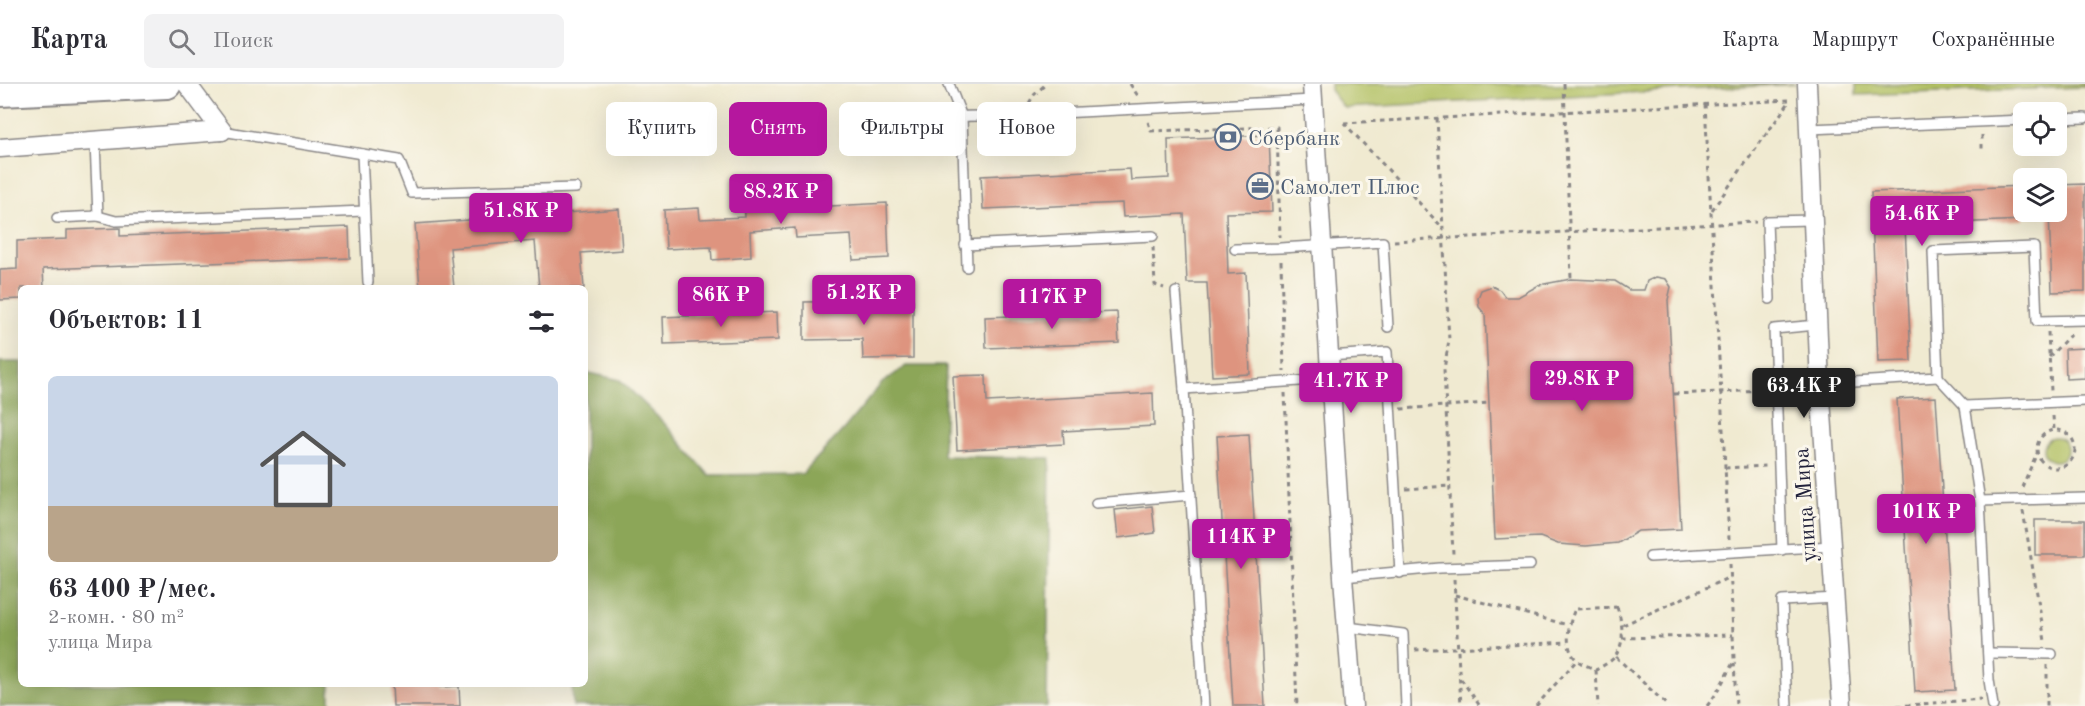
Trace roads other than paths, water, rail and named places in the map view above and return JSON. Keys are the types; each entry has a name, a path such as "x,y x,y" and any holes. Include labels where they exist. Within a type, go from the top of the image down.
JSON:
{"main road":[{"path":"0,92 167,84"}],"street":[{"path":"187,84 222,131"},
{"name":"улица Мира","path":"1808,84 1820,384 1842,706"},
{"path":"1313,92 1353,706"},
{"path":"0,148 222,131"}],"lane":[{"path":"949,84 956,102"},
{"path":"965,117 1145,108 1313,92"},
{"path":"2067,119 2085,118"},
{"path":"1809,129 2013,120"},
{"path":"222,131 399,160 412,193 576,188"},
{"path":"95,142 98,216"},
{"path":"362,154 368,282"},
{"path":"963,156 967,267"},
{"path":"57,218 98,216 116,221 364,211"},
{"path":"1770,299 1767,221 1812,220"},
{"path":"965,245 1153,236"},
{"path":"1235,249 1383,242 1388,327"},
{"path":"1993,702 1988,653 1980,501 1965,406 1938,377 1933,251 2034,247 2037,321 2085,320"},
{"path":"1176,292 1204,706"},
{"path":"1782,550 1774,329 1817,325"},
{"path":"1329,356 1387,352 1400,573"},
{"path":"1820,384 1938,377"},
{"path":"1184,389 1330,380"},
{"path":"1965,406 2085,401"},
{"path":"1096,503 1191,495"},
{"path":"1980,501 2085,498"},
{"path":"1650,556 1831,546"},
{"path":"1343,577 1453,567 1530,565"},
{"path":"1787,706 1782,601 1835,598"},
{"path":"1347,627 1402,634 1407,706"},
{"path":"1988,653 2049,654"}],"place":[{"name":"Сбербанк","path":"1228,137"},
{"name":"Самолет Плюс","path":"1260,186"}]}
